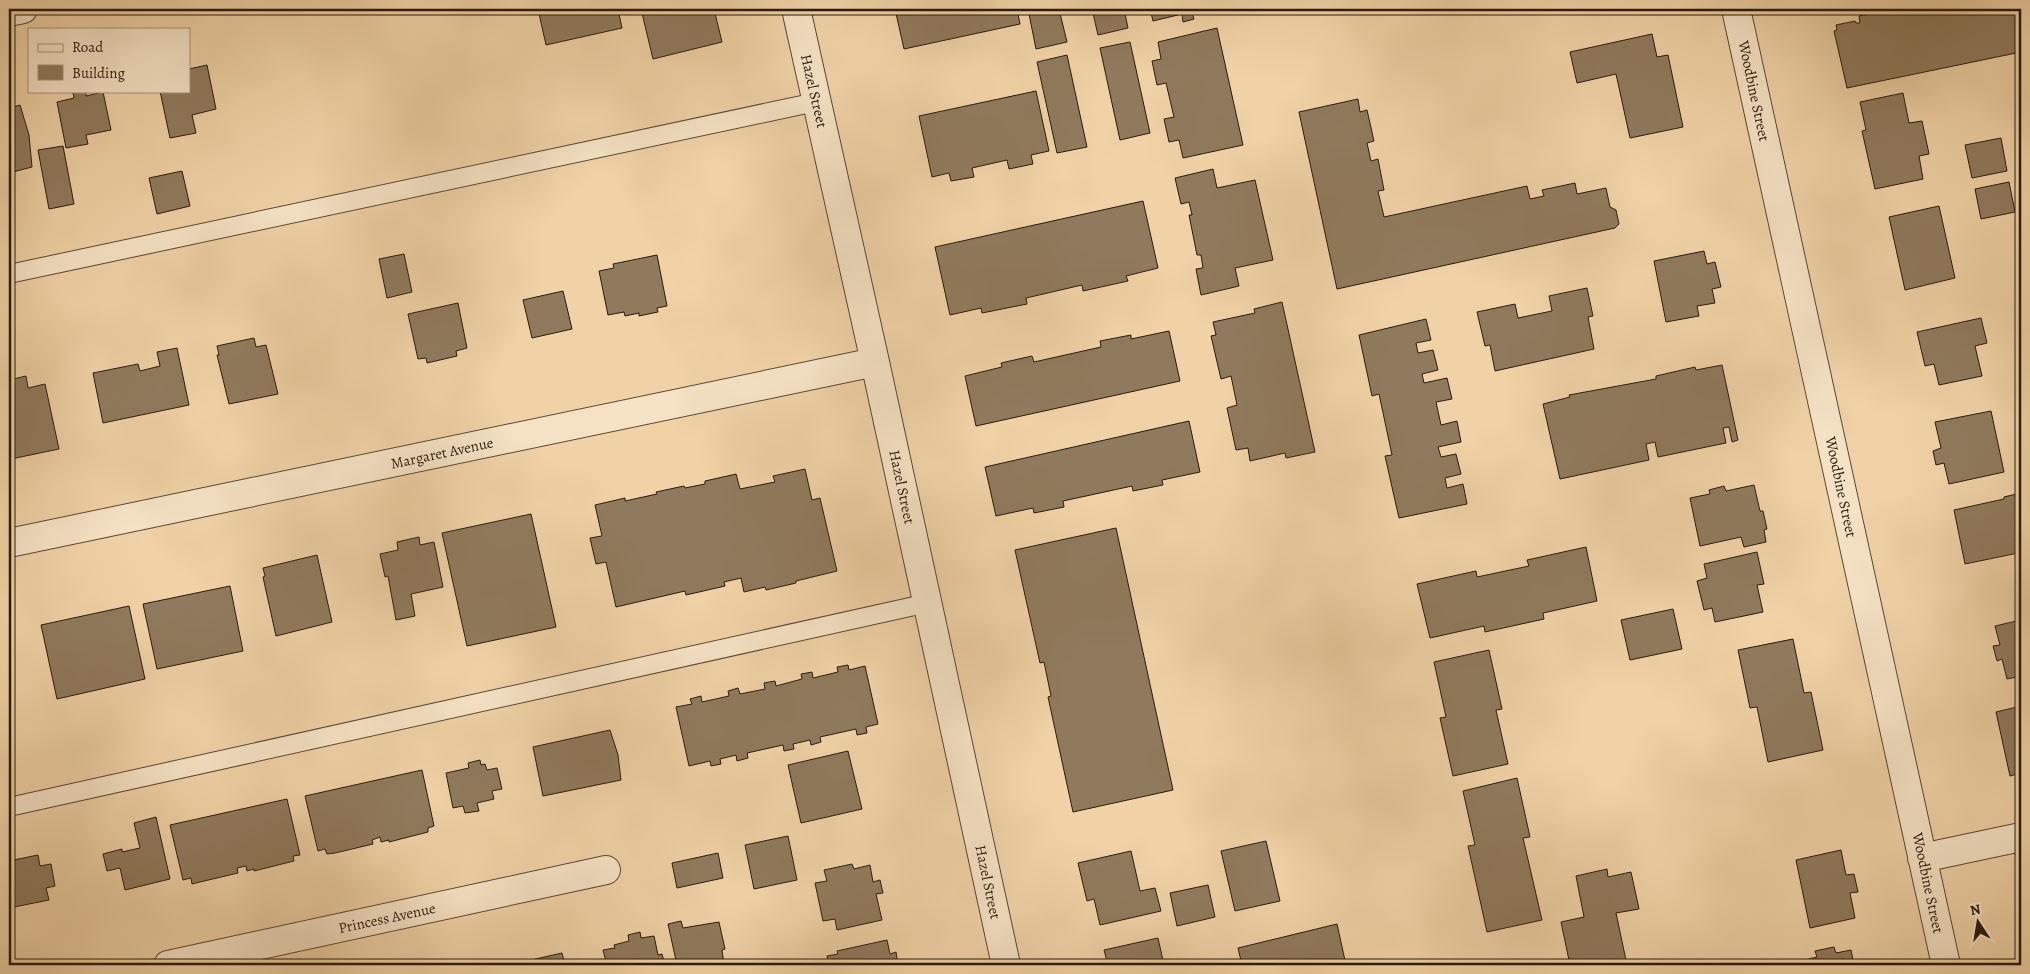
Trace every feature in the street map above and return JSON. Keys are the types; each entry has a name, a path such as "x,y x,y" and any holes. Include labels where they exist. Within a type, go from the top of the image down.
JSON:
{"street":[{"path":"9,12 23,9"},
{"name":"Hazel Street","path":"796,9 1006,965"},
{"name":"Woodbine Street","path":"1736,9 1946,965"},
{"name":"Margaret Avenue","path":"9,543 875,362"},
{"path":"1922,858 2021,836"},
{"name":"Princess Avenue","path":"168,965 606,870"}],"lane":[{"path":"9,274 816,102"},
{"path":"9,807 928,603"}],"building":[{"path":"538,9 618,9 622,28 546,45"},
{"path":"641,9 700,9 701,11 714,9 722,42 653,59"},
{"path":"895,9 1017,9 1020,24 904,49"},
{"path":"1028,9 1059,9 1067,42 1036,49"},
{"path":"1092,9 1124,9 1128,28 1098,35"},
{"path":"1150,9 1208,9 1192,13 1194,19 1183,22 1182,14 1153,21"},
{"path":"1895,9 2021,9 2021,52 1847,88 1834,31 1837,30 1836,25 1855,21 1860,23 1859,16"},
{"path":"1217,28 1243,145 1183,158 1179,140 1169,142 1164,119 1174,117 1166,83 1157,85 1152,61 1161,59 1158,42"},
{"path":"1652,34 1657,57 1668,55 1683,127 1630,138 1616,74 1577,83 1570,52"},
{"path":"1130,42 1150,133 1120,140 1100,48"},
{"path":"1067,55 1087,147 1057,153 1037,62"},
{"path":"207,65 216,109 192,115 196,133 170,138 160,92 190,92 190,69"},
{"path":"1036,91 1049,151 1031,155 1033,164 1009,169 1007,160 972,168 974,177 951,181 949,173 932,177 919,116"},
{"path":"86,92 86,96 103,92 111,130 86,135 88,144 66,148 57,102 74,98 73,93"},
{"path":"1903,93 1909,123 1922,121 1929,154 1919,156 1923,179 1875,189 1862,131 1866,130 1860,102"},
{"path":"1358,99 1360,112 1367,110 1374,141 1367,143 1371,161 1378,159 1384,190 1378,191 1384,217 1527,186 1530,199 1544,196 1542,190 1575,183 1577,194 1606,188 1610,207 1616,210 1619,224 1615,228 1337,289 1299,112"},
{"path":"20,105 29,135 32,167 9,173 9,108"},
{"path":"2001,138 2007,171 1972,178 1965,145"},
{"path":"63,146 74,204 49,209 38,150"},
{"path":"1213,169 1217,188 1255,180 1273,260 1235,268 1239,286 1201,295 1196,269 1203,268 1201,255 1197,255 1189,215 1192,215 1189,202 1181,204 1175,178"},
{"path":"182,171 190,206 157,214 149,178"},
{"path":"2009,182 2015,212 1981,219 1975,189"},
{"path":"1143,201 1158,268 1126,276 1128,281 1083,291 1082,285 1026,298 1027,304 982,313 981,308 950,315 935,247"},
{"path":"1939,206 1955,278 1905,290 1889,217"},
{"path":"1704,251 1707,264 1715,262 1721,287 1712,289 1715,303 1697,306 1699,316 1666,322 1654,261"},
{"path":"404,254 412,292 387,298 379,259"},
{"path":"657,255 667,306 657,308 658,312 639,316 639,313 625,316 624,312 608,315 599,271 614,268 613,264"},
{"path":"1587,288 1593,316 1588,317 1594,349 1495,371 1490,345 1485,346 1477,312 1515,304 1518,318 1552,311 1549,296"},
{"path":"563,291 572,329 532,338 523,300"},
{"path":"1282,302 1315,452 1286,458 1285,453 1250,461 1248,448 1236,450 1227,408 1237,405 1231,376 1221,379 1211,336 1216,335 1213,322 1255,313 1254,309"},
{"path":"458,303 467,348 456,351 457,356 427,363 426,358 418,359 408,314"},
{"path":"1981,318 1987,343 1975,346 1982,376 1939,385 1934,364 1925,366 1917,332"},
{"path":"1426,319 1431,340 1416,343 1418,353 1433,350 1438,370 1422,374 1424,383 1447,378 1452,399 1436,402 1441,425 1457,421 1461,442 1438,447 1441,457 1456,454 1461,474 1445,478 1447,488 1463,484 1467,504 1399,518 1385,456 1392,455 1379,394 1372,396 1359,335"},
{"path":"1169,331 1180,381 976,426 965,376 1002,367 1001,363 1032,356 1034,362 1101,347 1100,341 1131,335 1131,339"},
{"path":"254,338 256,347 266,345 278,394 229,404 217,355 219,355 217,346"},
{"path":"177,348 189,405 103,423 93,373 138,364 140,371 160,366 157,352"},
{"path":"1722,365 1738,440 1732,442 1729,427 1723,428 1726,443 1658,457 1655,442 1646,444 1649,460 1560,479 1543,404 1570,397 1569,395 1656,379 1656,376 1695,367 1696,370"},
{"path":"26,376 28,388 45,384 59,449 11,459 9,448 9,380"},
{"path":"1991,411 2004,472 1949,484 1944,463 1936,465 1933,451 1941,448 1935,422"},
{"path":"1189,421 1200,472 1162,480 1163,485 1133,491 1132,486 1063,501 1064,507 1034,513 1033,508 996,516 985,467"},
{"path":"805,469 812,500 820,498 837,571 766,590 765,587 744,592 741,578 724,582 725,586 686,595 685,591 616,607 606,562 596,564 590,538 602,536 595,505 625,498 625,501 684,486 685,488 705,484 705,481 736,474 740,489 775,482 773,476"},
{"path":"1754,485 1760,511 1763,511 1767,529 1764,530 1766,542 1744,547 1741,537 1700,546 1690,498 1710,494 1709,490 1724,486 1726,491"},
{"path":"2021,493 2021,539 2015,540 2018,553 1965,564 1954,510 2004,499 2004,497"},
{"path":"531,514 556,627 467,646 442,533"},
{"path":"1116,528 1173,790 1073,812 1048,697 1051,696 1044,662 1040,663 1015,550"},
{"path":"419,537 420,545 434,542 443,587 411,594 415,616 396,620 388,576 385,577 380,554 398,550 397,542"},
{"path":"1586,547 1597,601 1543,613 1544,619 1485,632 1484,626 1430,638 1417,584 1476,571 1477,577 1529,566 1527,560"},
{"path":"1757,552 1764,584 1757,585 1763,612 1715,622 1712,608 1704,610 1697,581 1707,578 1704,564"},
{"path":"317,555 332,622 276,636 263,577 265,576 263,568"},
{"path":"230,586 243,651 157,669 143,604"},
{"path":"129,606 145,679 57,699 41,625"},
{"path":"1673,609 1682,649 1630,660 1621,620"},
{"path":"2021,620 2021,676 2007,679 2002,659 1997,661 1993,646 2000,645 1995,626"},
{"path":"1793,639 1804,693 1811,692 1823,750 1768,762 1757,707 1750,708 1738,650"},
{"path":"1489,650 1502,709 1496,710 1508,764 1453,776 1440,718 1446,717 1434,662"},
{"path":"848,665 849,670 865,666 878,724 866,727 867,733 857,735 856,729 820,737 821,742 811,745 810,740 793,744 794,749 784,751 783,745 747,753 748,758 737,761 736,755 720,759 721,764 711,766 710,761 689,766 676,707 692,704 690,699 701,696 702,702 729,696 728,691 738,688 740,694 765,689 764,683 775,681 776,686 802,679 801,674 812,672 813,678 838,672 837,667"},
{"path":"2021,706 2021,773 2010,776 1996,712"},
{"path":"610,730 618,755 621,780 543,796 533,747"},
{"path":"848,751 862,809 801,823 788,765"},
{"path":"480,760 481,765 485,764 487,770 497,768 502,789 492,791 494,799 477,803 479,811 465,813 463,806 453,808 446,773 469,768 468,763"},
{"path":"422,770 434,826 428,828 428,832 389,842 389,840 381,842 380,837 372,840 373,844 335,853 327,854 325,849 318,851 305,796"},
{"path":"1517,778 1530,837 1523,838 1542,920 1487,932 1468,846 1475,845 1463,791"},
{"path":"287,799 300,855 293,856 294,861 254,871 254,869 247,871 246,866 237,868 238,873 192,884 191,878 183,880 170,825"},
{"path":"156,817 170,879 125,890 120,868 107,871 103,854 122,849 122,852 140,848 134,823"},
{"path":"788,836 797,880 754,889 745,845"},
{"path":"1266,841 1280,901 1235,911 1221,851"},
{"path":"1841,850 1846,875 1854,874 1858,892 1850,893 1855,918 1810,928 1796,860"},
{"path":"1131,851 1140,891 1155,888 1161,911 1100,925 1094,899 1087,901 1078,863"},
{"path":"718,853 723,878 677,888 672,863"},
{"path":"38,855 40,866 51,864 55,886 46,888 49,900 9,908 9,861"},
{"path":"852,864 854,869 870,865 873,882 880,880 883,893 876,894 882,920 837,930 835,919 823,921 815,883 827,881 824,870"},
{"path":"1607,869 1608,877 1631,872 1639,909 1616,913 1627,965 1570,965 1561,922 1584,917 1576,876"},
{"path":"1208,885 1215,917 1177,926 1170,893"},
{"path":"681,921 683,928 719,922 725,949 722,950 724,965 677,965 668,924"},
{"path":"1337,924 1346,965 1242,965 1238,948"},
{"path":"640,932 641,938 654,936 658,955 662,954 665,965 607,965 603,950 615,948 614,945 629,941 628,935"},
{"path":"1158,938 1164,965 1108,965 1104,950"},
{"path":"887,940 890,954 896,952 898,965 829,965 827,956 838,954 837,951"},
{"path":"1834,947 1836,953 1851,950 1854,965 1807,965 1805,960 1817,957 1815,951"},
{"path":"562,953 565,965 509,965"}]}
